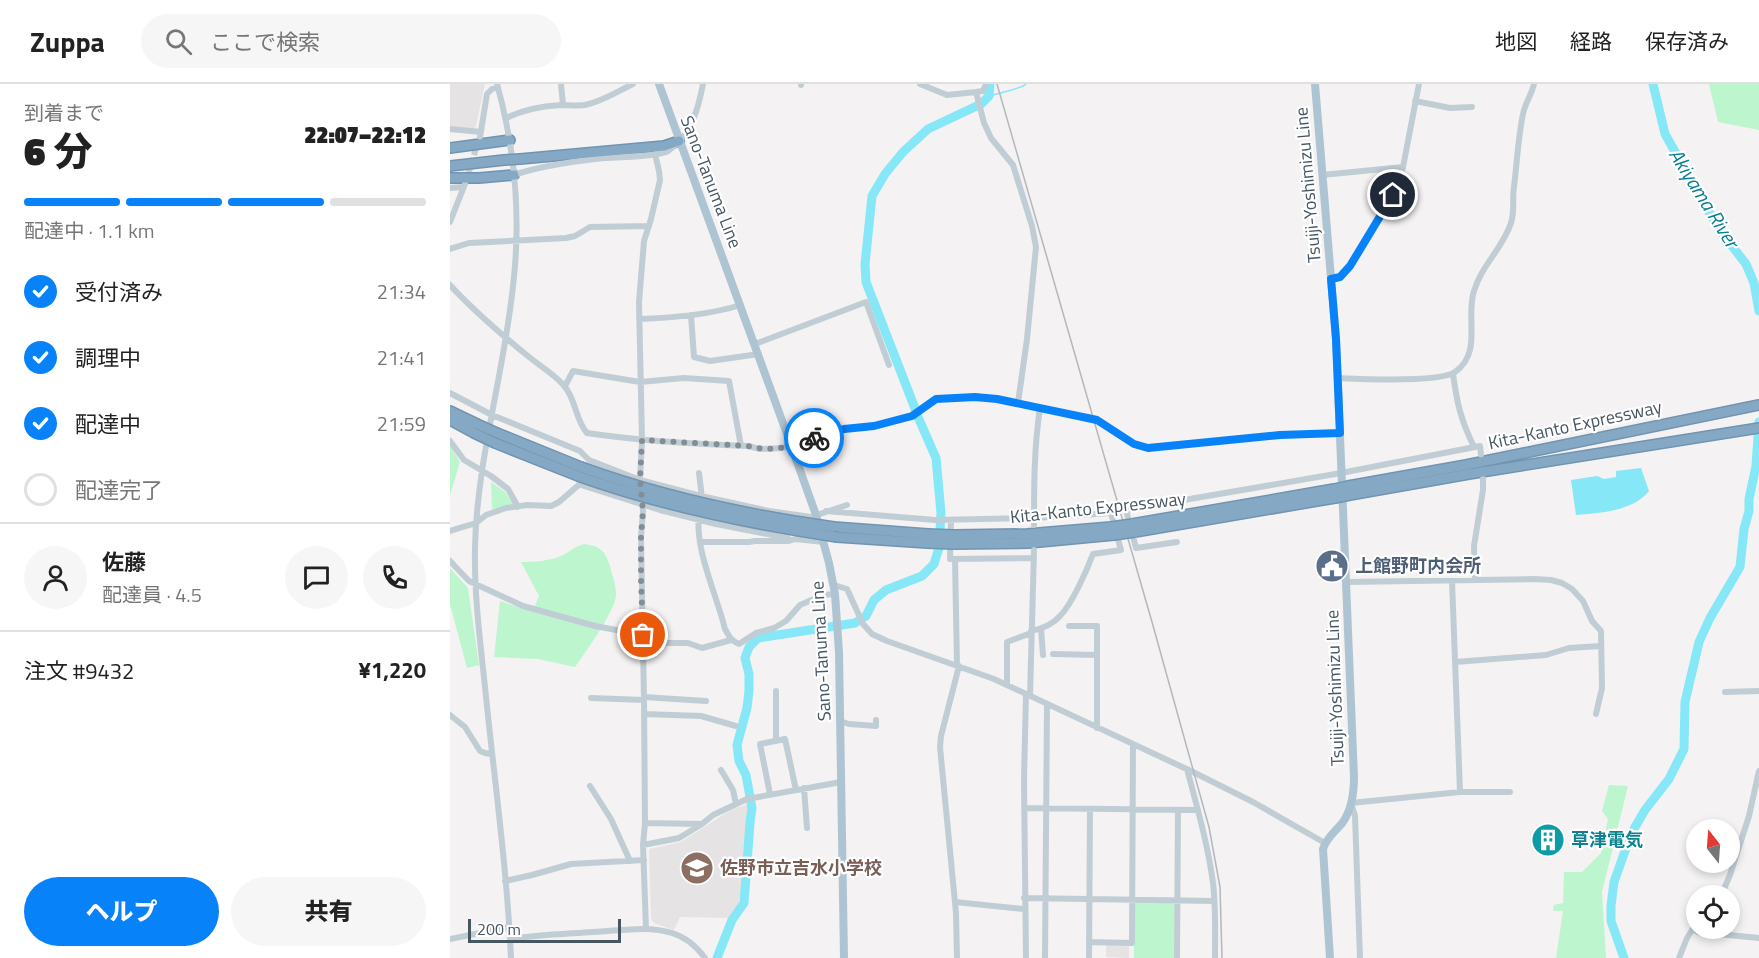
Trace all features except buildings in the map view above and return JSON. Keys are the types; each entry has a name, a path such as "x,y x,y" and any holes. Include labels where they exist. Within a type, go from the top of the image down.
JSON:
{"highway":[{"path":"450,148 510,140"},
{"path":"450,164 679,141"},
{"path":"450,178 514,175"},
{"name":"Kita-Kanto Expressway","path":"1349,491 1686,418 1759,405"},
{"name":"Kita-Kanto Expressway","path":"450,418 580,476 635,486 698,503 836,532 928,539 1112,531 1335,493 1759,428"}],"main road":[{"name":"Tsuiji-Yoshimizu Line","path":"1315,84 1337,378 1354,777 1351,803 1346,818 1325,843"},
{"name":"Sano-Tanuma Line","path":"657,85 759,354 824,542 834,590 840,652 844,958"},
{"path":"1325,843 1323,852 1330,958"}],"street":[{"path":"561,84 562,105"},
{"path":"506,118 518,112 601,101 633,84"},
{"path":"514,175 590,160 666,152 685,136 699,102 703,84"},
{"path":"920,84 947,95 983,91 986,84"},
{"path":"1331,279 1340,277 1350,266 1393,195 1403,167 1419,84"},
{"path":"1337,378 1392,380 1428,378 1453,374 1467,361 1471,346 1474,288 1506,236 1512,218 1513,191 1523,113 1534,84"},
{"path":"450,129 480,134 487,93 498,85 510,140 517,241 513,288 482,470 476,523 476,585 505,881 510,958"},
{"path":"975,92 984,123 992,138 1013,165 1032,226 1036,248 1028,339 1018,403"},
{"path":"1416,101 1450,108 1472,107"},
{"path":"646,929 643,845 645,823 641,537 643,505 640,480 642,440 639,302 642,256 660,180 655,154"},
{"path":"1322,175 1403,167"},
{"path":"450,188 464,186 450,222"},
{"path":"450,249 469,243 566,238 575,236 590,227 649,226"},
{"path":"450,285 461,298 565,386 580,425 587,433 642,440 782,448 844,429 874,426 912,416 936,399 975,397 1018,403 1097,420 1134,444 1148,448 1280,435 1340,433"},
{"path":"755,344 867,302 889,365"},
{"path":"639,319 671,318 741,305"},
{"path":"692,315 694,357 710,361 759,354"},
{"path":"565,386 573,371 640,382 684,378 729,381 741,446"},
{"path":"1453,374 1462,423 1474,447"},
{"path":"450,393 492,415 580,451 589,460 640,480 703,497 811,517 847,505"},
{"path":"1034,522 1036,432 1040,408"},
{"path":"450,441 464,460 508,489 518,507"},
{"path":"1177,542 1136,548 1126,510 1341,473 1480,446 1481,455"},
{"path":"450,531 476,523 486,515 506,508 551,506 559,502 580,476 589,460"},
{"path":"699,473 703,497 698,519 700,542 725,629 731,640 739,644 756,633 774,628 786,621 800,605 834,590 847,589 863,624 872,634 1007,685 1187,769 1253,802 1325,843"},
{"path":"580,476 643,505 789,539"},
{"path":"1475,580 1474,546 1483,479"},
{"path":"754,531 759,508"},
{"path":"826,511 935,520 1034,522 1111,513 1121,550 1093,554 1060,616 1041,629 1007,642 1007,685"},
{"path":"789,514 786,526 789,539"},
{"path":"951,520 950,559 1033,558"},
{"path":"700,542 789,539 824,542"},
{"path":"1026,958 1024,808 1034,550"},
{"path":"955,560 958,665 940,736 940,747 955,902 957,958"},
{"path":"450,561 462,575 476,585 511,602 595,626 643,635"},
{"path":"1347,582 1534,579 1562,583 1572,589 1583,601 1592,621 1600,631 1602,688 1596,714"},
{"path":"1452,581 1460,792"},
{"path":"1068,626 1097,626 1097,728"},
{"path":"1041,629 1043,655"},
{"path":"643,643 688,643 702,648 731,640"},
{"path":"1455,662 1546,655 1569,648 1601,646"},
{"path":"1053,654 1097,655"},
{"path":"1725,692 1759,691"},
{"path":"776,692 776,741"},
{"path":"591,698 706,701"},
{"path":"1045,958 1047,705"},
{"path":"644,714 701,716 736,726"},
{"path":"450,715 465,727 480,751 491,754"},
{"path":"840,722 876,726 876,720"},
{"path":"770,794 759,744 785,739 796,790"},
{"path":"1089,942 1132,943 1133,744"},
{"path":"1187,769 1207,850 1214,901 1215,958"},
{"path":"721,770 733,790 736,804"},
{"path":"1726,885 1749,816 1759,771"},
{"path":"643,845 679,838 713,815 747,799 841,782"},
{"path":"590,786 611,819 630,861"},
{"path":"804,788 807,828"},
{"path":"1360,958 1355,816 1351,803 1460,792 1509,792"},
{"path":"1024,808 1197,810"},
{"path":"1089,958 1090,809"},
{"path":"1177,958 1178,810"},
{"path":"645,823 702,824"},
{"path":"505,881 571,864 644,860"},
{"path":"1024,898 1214,901"},
{"path":"955,902 1024,909"},
{"path":"450,939 509,927"},
{"path":"510,939 646,929 679,936 699,950 705,958"},
{"path":"1740,936 1759,938"},
{"path":"1679,958 1688,939"}],"shaded area":[{"path":"450,84 485,84 475,130 450,128"},
{"name":"佐野市立吉水小学校","path":"749,804 743,887 739,902 730,918 680,917 674,930 654,923 651,919 649,849 681,842 726,813"},
{"path":"1106,944 1129,945 1129,958 1106,957"}],"green space":[{"path":"1709,84 1759,84 1759,130 1718,122"},
{"path":"450,445 460,462 450,495"},
{"path":"491,482 505,492 515,506 492,509"},
{"path":"584,544 595,546 604,553 610,566 616,594 606,620 575,667 538,659 494,657 500,601 527,610 534,608 539,596 521,562 556,558"},
{"path":"450,568 468,588 479,665 467,668 450,604"},
{"path":"1609,785 1628,786 1602,892 1606,958 1556,958 1563,911 1553,911 1554,905 1563,903 1564,872 1582,872 1601,853 1608,819 1602,811"},
{"path":"1136,902 1173,903 1175,905 1174,958 1134,958 1134,905"}],"water":[{"path":"1641,468 1649,491 1642,498 1616,510 1576,515 1571,480 1597,476 1604,479 1616,477 1616,471"}],"waterway":[{"path":"916,411 866,282 865,264 872,196 885,174 903,152 928,129 981,104 989,96 990,84"},
{"path":"989,96 1026,84"},
{"name":"Akiyama River","path":"1653,84 1665,134 1718,228 1746,264 1754,283 1759,311"},
{"path":"717,958 732,920 744,903 752,808 746,775 739,761 737,745 747,708 749,674 745,658 749,647 758,638 855,623 866,616 874,600 886,590 922,576 934,564 939,548 941,513 936,458 918,417"},
{"name":"Akiyama River","path":"1624,958 1611,921 1614,882 1631,834 1645,810 1669,779 1684,749 1685,702 1699,642 1710,618 1740,567 1744,529 1756,466 1759,422"}],"tunnel":[{"path":"466,181 478,142"}],"railway":[{"path":"997,84 1209,827 1220,887 1222,958"}],"way so far":[{"path":"643,635 641,578 643,511 640,480 642,440 770,449 782,448 814,438"}],"place":[{"name":"上館野町内会所","path":"1332,566"},
{"name":"草津電気","path":"1548,840"},
{"name":"佐野市立吉水小学校","path":"697,868"}],"route":[{"path":"814,438 844,429 874,426 912,416 936,399 975,397 997,399 1097,420 1134,444 1148,448 1280,435 1340,433 1331,279 1340,277 1350,266 1393,195"}]}
